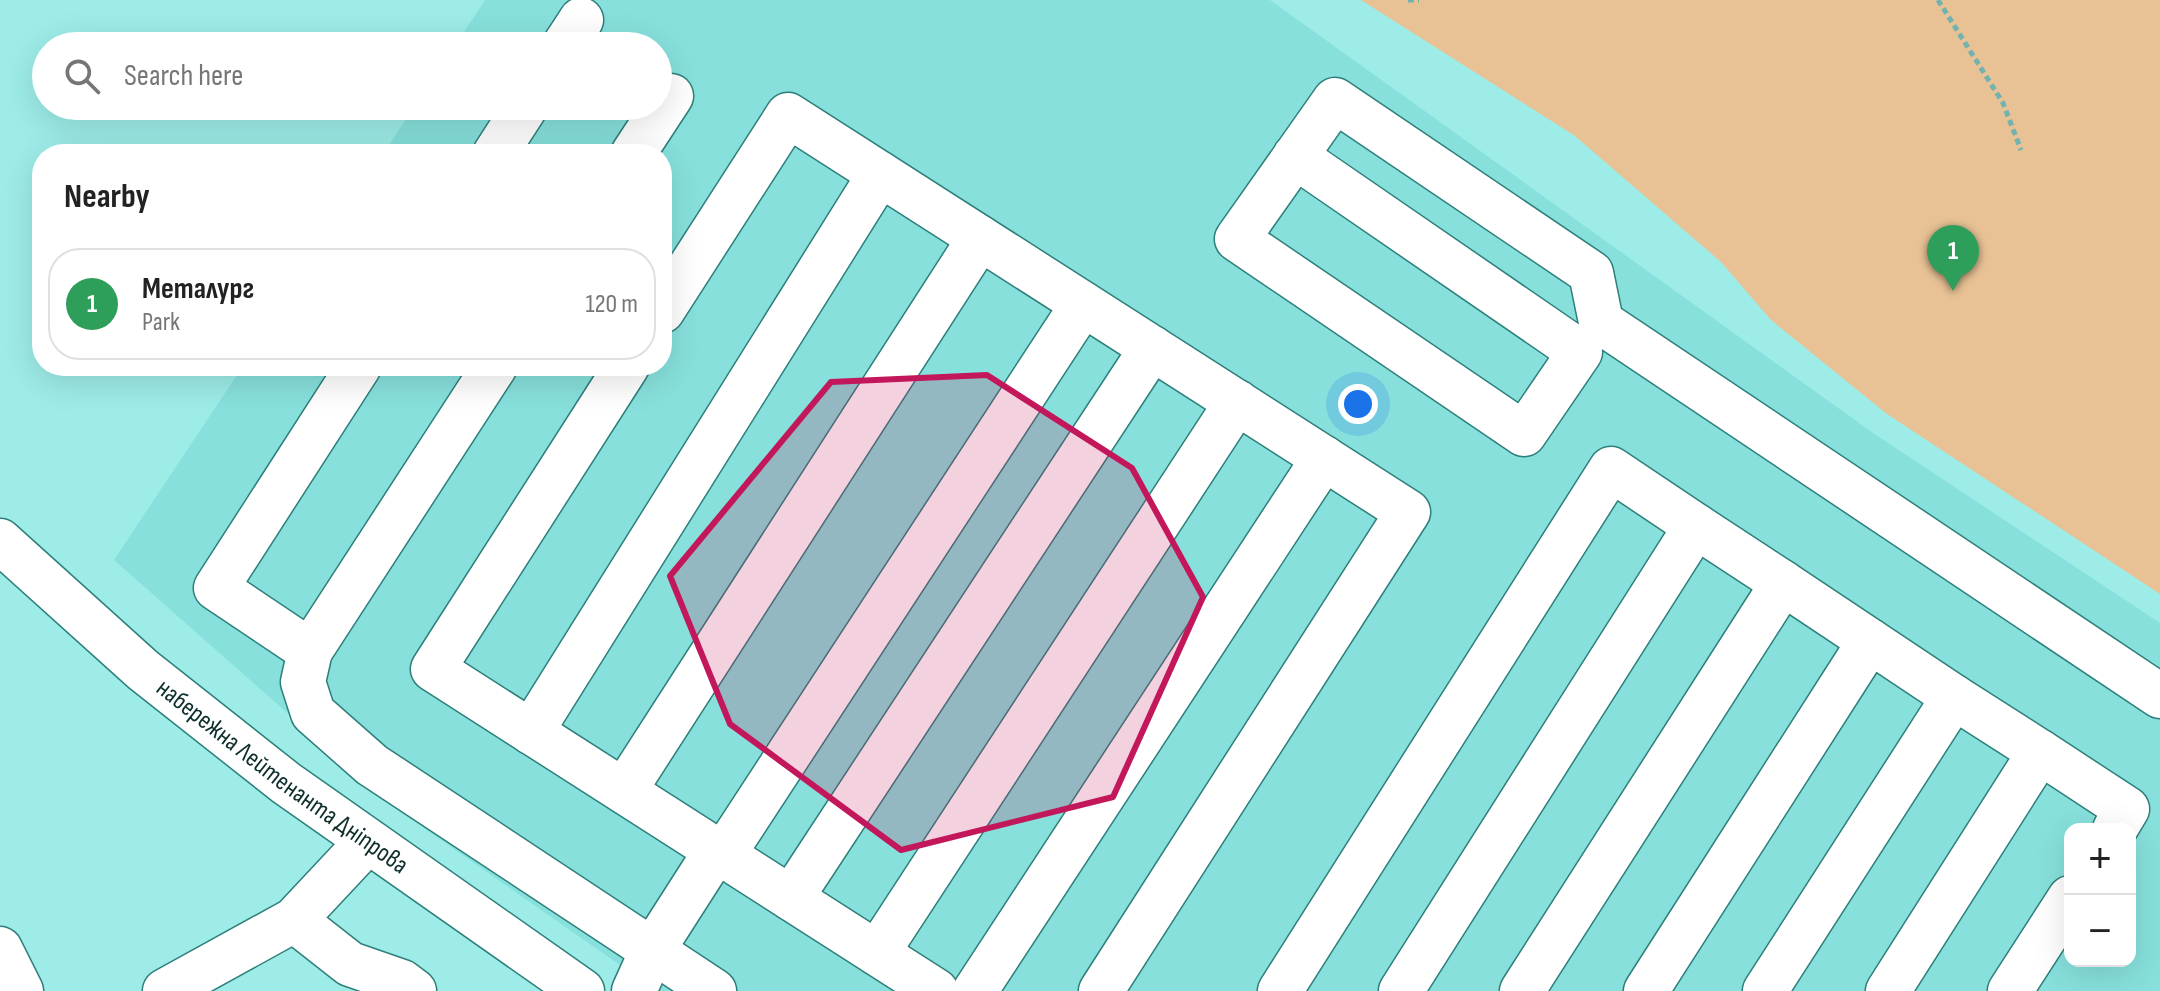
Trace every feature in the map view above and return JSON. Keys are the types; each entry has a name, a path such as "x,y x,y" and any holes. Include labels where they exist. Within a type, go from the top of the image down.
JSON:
{"main road":[{"path":"1335,100 1591,273 1591,337 1524,434 1237,239 1335,100"},
{"path":"672,295 788,115 1408,512 1101,991"},
{"path":"501,144 517,120"},
{"path":"640,144 655,120"},
{"path":"1295,156 1591,337 2160,696"},
{"path":"531,732 880,174"},
{"path":"624,791 980,238"},
{"path":"634,991 652,951 1083,304"},
{"path":"791,898 1152,348"},
{"path":"310,651 216,588 353,376"},
{"path":"489,376 310,651 303,682 313,713 372,765 714,991"},
{"path":"621,376 433,669 936,991"},
{"path":"877,953 1237,402"},
{"path":"975,991 1324,458"},
{"path":"1280,991 1611,469 2127,809 2119,823"},
{"path":"1401,991 1696,526"},
{"name":"набережна Лейтенанта Дніпрова","path":"0,541 143,670 286,783 582,991"},
{"path":"1522,991 1783,583"},
{"path":"1646,991 1870,641"},
{"path":"1765,991 1954,697"},
{"path":"1888,991 2040,752"},
{"path":"165,991 294,920 368,841"},
{"path":"2010,991 2064,907"},
{"path":"294,920 350,964 402,982 414,991"},
{"path":"0,949 21,991"}],"path":[{"path":"1408,0 1419,0"},
{"path":"1938,0 2003,103 2021,150"}],"highlighted area":[{"path":"987,375 1132,468 1203,597 1113,797 901,850 730,724 670,576 831,382"}],"shaded area":[{"path":"485,0 1270,0 1873,433 2160,623 2160,991 657,991 394,807 114,560 236,376 672,376 672,144 390,144 406,120 672,120 672,32 464,32"},
{"path":"1361,0 2160,0 2160,594 1887,414 1771,320 1721,262 1575,136"}],"place":[{"name":"Металург","path":"1953,291"}]}
